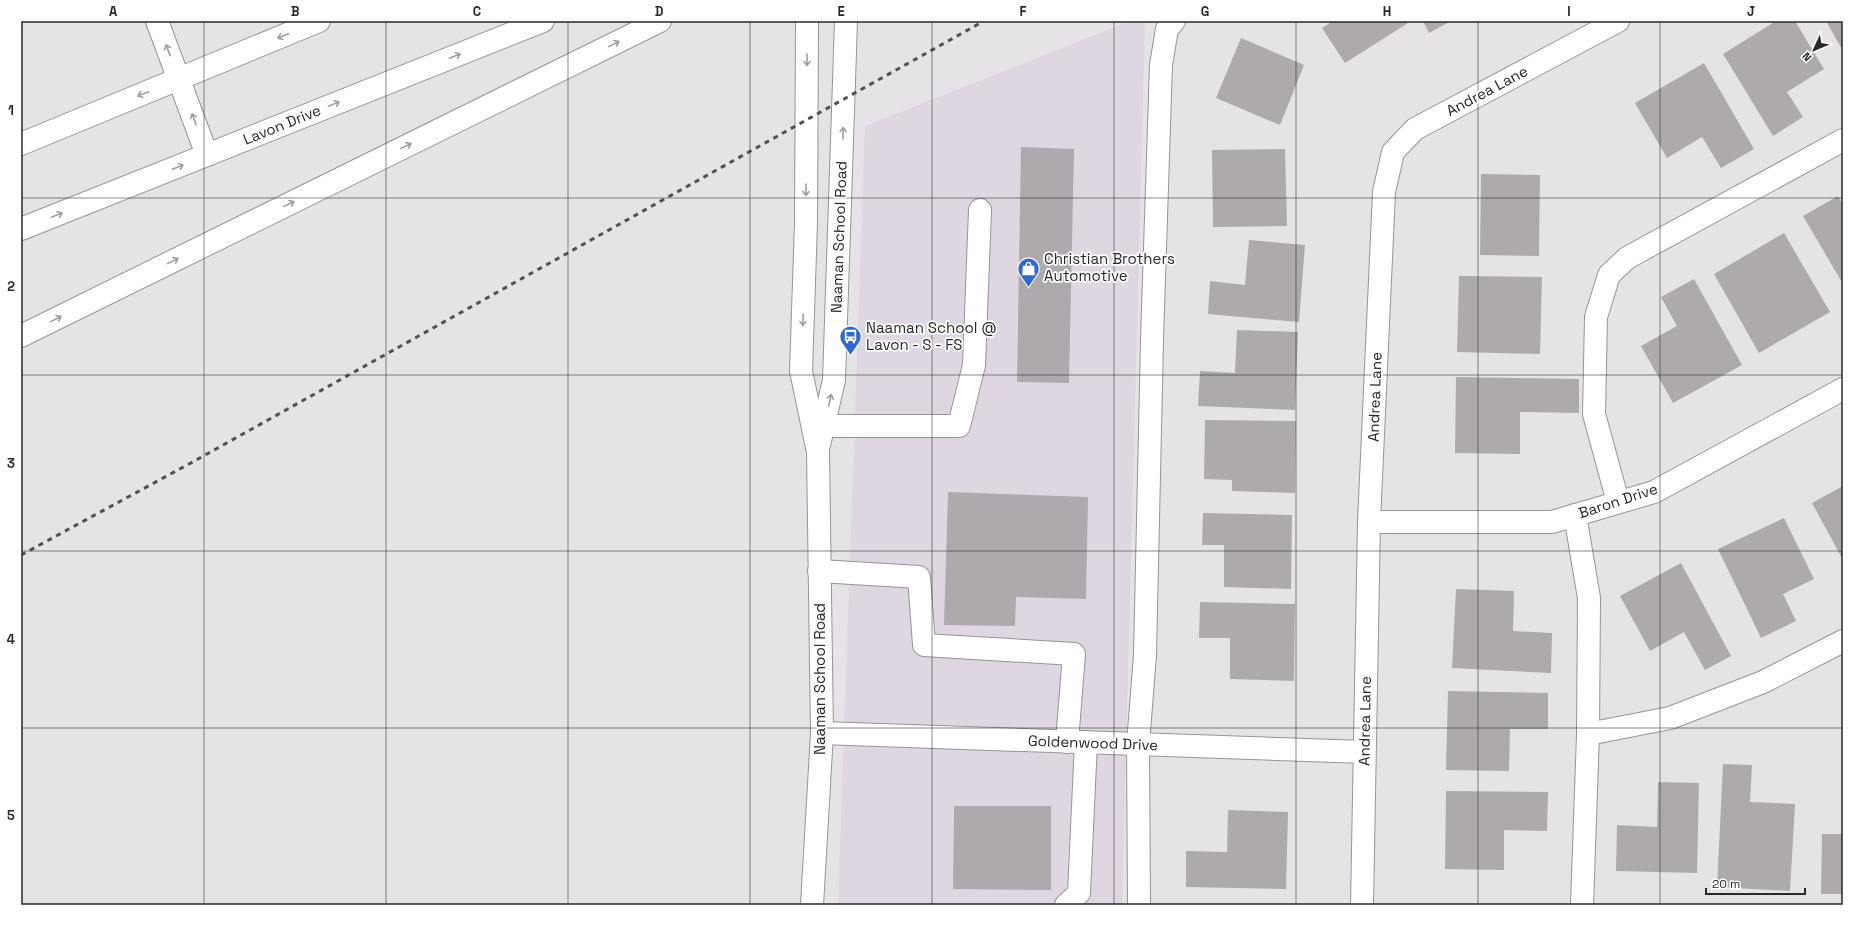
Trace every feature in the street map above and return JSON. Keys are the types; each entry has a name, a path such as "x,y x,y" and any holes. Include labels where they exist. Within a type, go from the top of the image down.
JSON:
{"main road":[{"path":"157,21 180,79 207,155"},
{"path":"21,144 319,21"},
{"name":"Lavon Drive","path":"21,229 543,21"},
{"path":"21,336 660,21"},
{"name":"Naaman School Road","path":"807,21 806,222 801,371 818,452 822,733 812,905"},
{"name":"Naaman School Road","path":"818,452 834,380 846,21"},
{"path":"1140,905 1138,744 1145,655 1152,332 1161,65 1166,29 1174,21"},
{"name":"Andrea Lane","path":"1362,905 1369,522 1384,192 1393,152 1415,129 1618,21"},
{"path":"1618,502 1594,414 1596,316 1609,275 1627,258 1843,140"},
{"path":"824,426 960,426 974,365 980,210"},
{"name":"Baron Drive","path":"1369,522 1552,522 1654,492 1843,389"},
{"path":"1575,515 1589,598 1588,734 1582,905"},
{"path":"819,571 919,577 924,645 1074,654 1079,892 1066,905"},
{"path":"1588,734 1670,718 1763,682 1843,641"},
{"name":"Goldenwood Drive","path":"822,733 1364,752"}],"shaded area":[{"path":"1130,21 1145,21 1122,905 838,905 865,126"}],"building":[{"path":"1333,21 1406,21 1408,23 1345,63 1322,28"},
{"path":"1423,21 1451,21 1429,33"},
{"path":"1776,21 1795,21 1824,69 1787,92 1803,117 1773,136 1723,54"},
{"path":"1826,21 1843,21 1843,51"},
{"path":"1241,38 1304,65 1280,125 1216,98"},
{"path":"1704,63 1754,149 1721,168 1702,137 1667,158 1635,103"},
{"path":"1021,147 1074,149 1069,383 1017,382"},
{"path":"1285,149 1287,226 1213,227 1212,150"},
{"path":"1481,174 1540,175 1539,256 1480,255"},
{"path":"1838,196 1843,205 1843,284 1803,216"},
{"path":"1784,233 1830,312 1759,353 1714,274"},
{"path":"1249,240 1305,245 1299,322 1208,314 1210,281 1245,285"},
{"path":"1459,276 1542,277 1540,354 1457,352"},
{"path":"1694,279 1742,365 1673,403 1641,346 1677,326 1661,297"},
{"path":"1237,330 1298,332 1295,410 1198,406 1200,371 1235,373"},
{"path":"1456,377 1579,379 1579,413 1520,412 1520,454 1455,453"},
{"path":"1205,420 1296,421 1295,493 1232,491 1232,480 1204,479"},
{"path":"1843,486 1843,560 1812,503"},
{"path":"948,492 1088,497 1086,599 1016,597 1015,626 944,625"},
{"path":"1203,513 1292,515 1291,589 1224,587 1224,545 1202,545"},
{"path":"1784,518 1814,579 1783,594 1796,621 1761,638 1718,549"},
{"path":"1681,563 1731,656 1705,670 1684,632 1650,651 1620,596"},
{"path":"1456,589 1514,591 1513,631 1552,633 1551,673 1452,668"},
{"path":"1200,602 1295,604 1294,681 1230,679 1230,638 1199,638"},
{"path":"1448,691 1548,693 1548,729 1510,729 1509,771 1446,770"},
{"path":"1723,764 1752,765 1750,802 1795,804 1790,891 1717,887"},
{"path":"1658,782 1699,783 1697,873 1616,871 1617,825 1657,827"},
{"path":"1446,791 1548,792 1547,831 1504,830 1504,870 1445,869"},
{"path":"954,806 1051,806 1051,890 953,889"},
{"path":"1228,810 1288,812 1286,889 1186,887 1186,851 1227,852"},
{"path":"1822,834 1843,834 1843,894 1821,894"}],"railway":[{"path":"21,555 189,464 984,21"}],"place":[{"name":"Christian Brothers Automotive","path":"1029,288"},
{"name":"Naaman School @ Lavon - S - FS","path":"851,356"}]}
